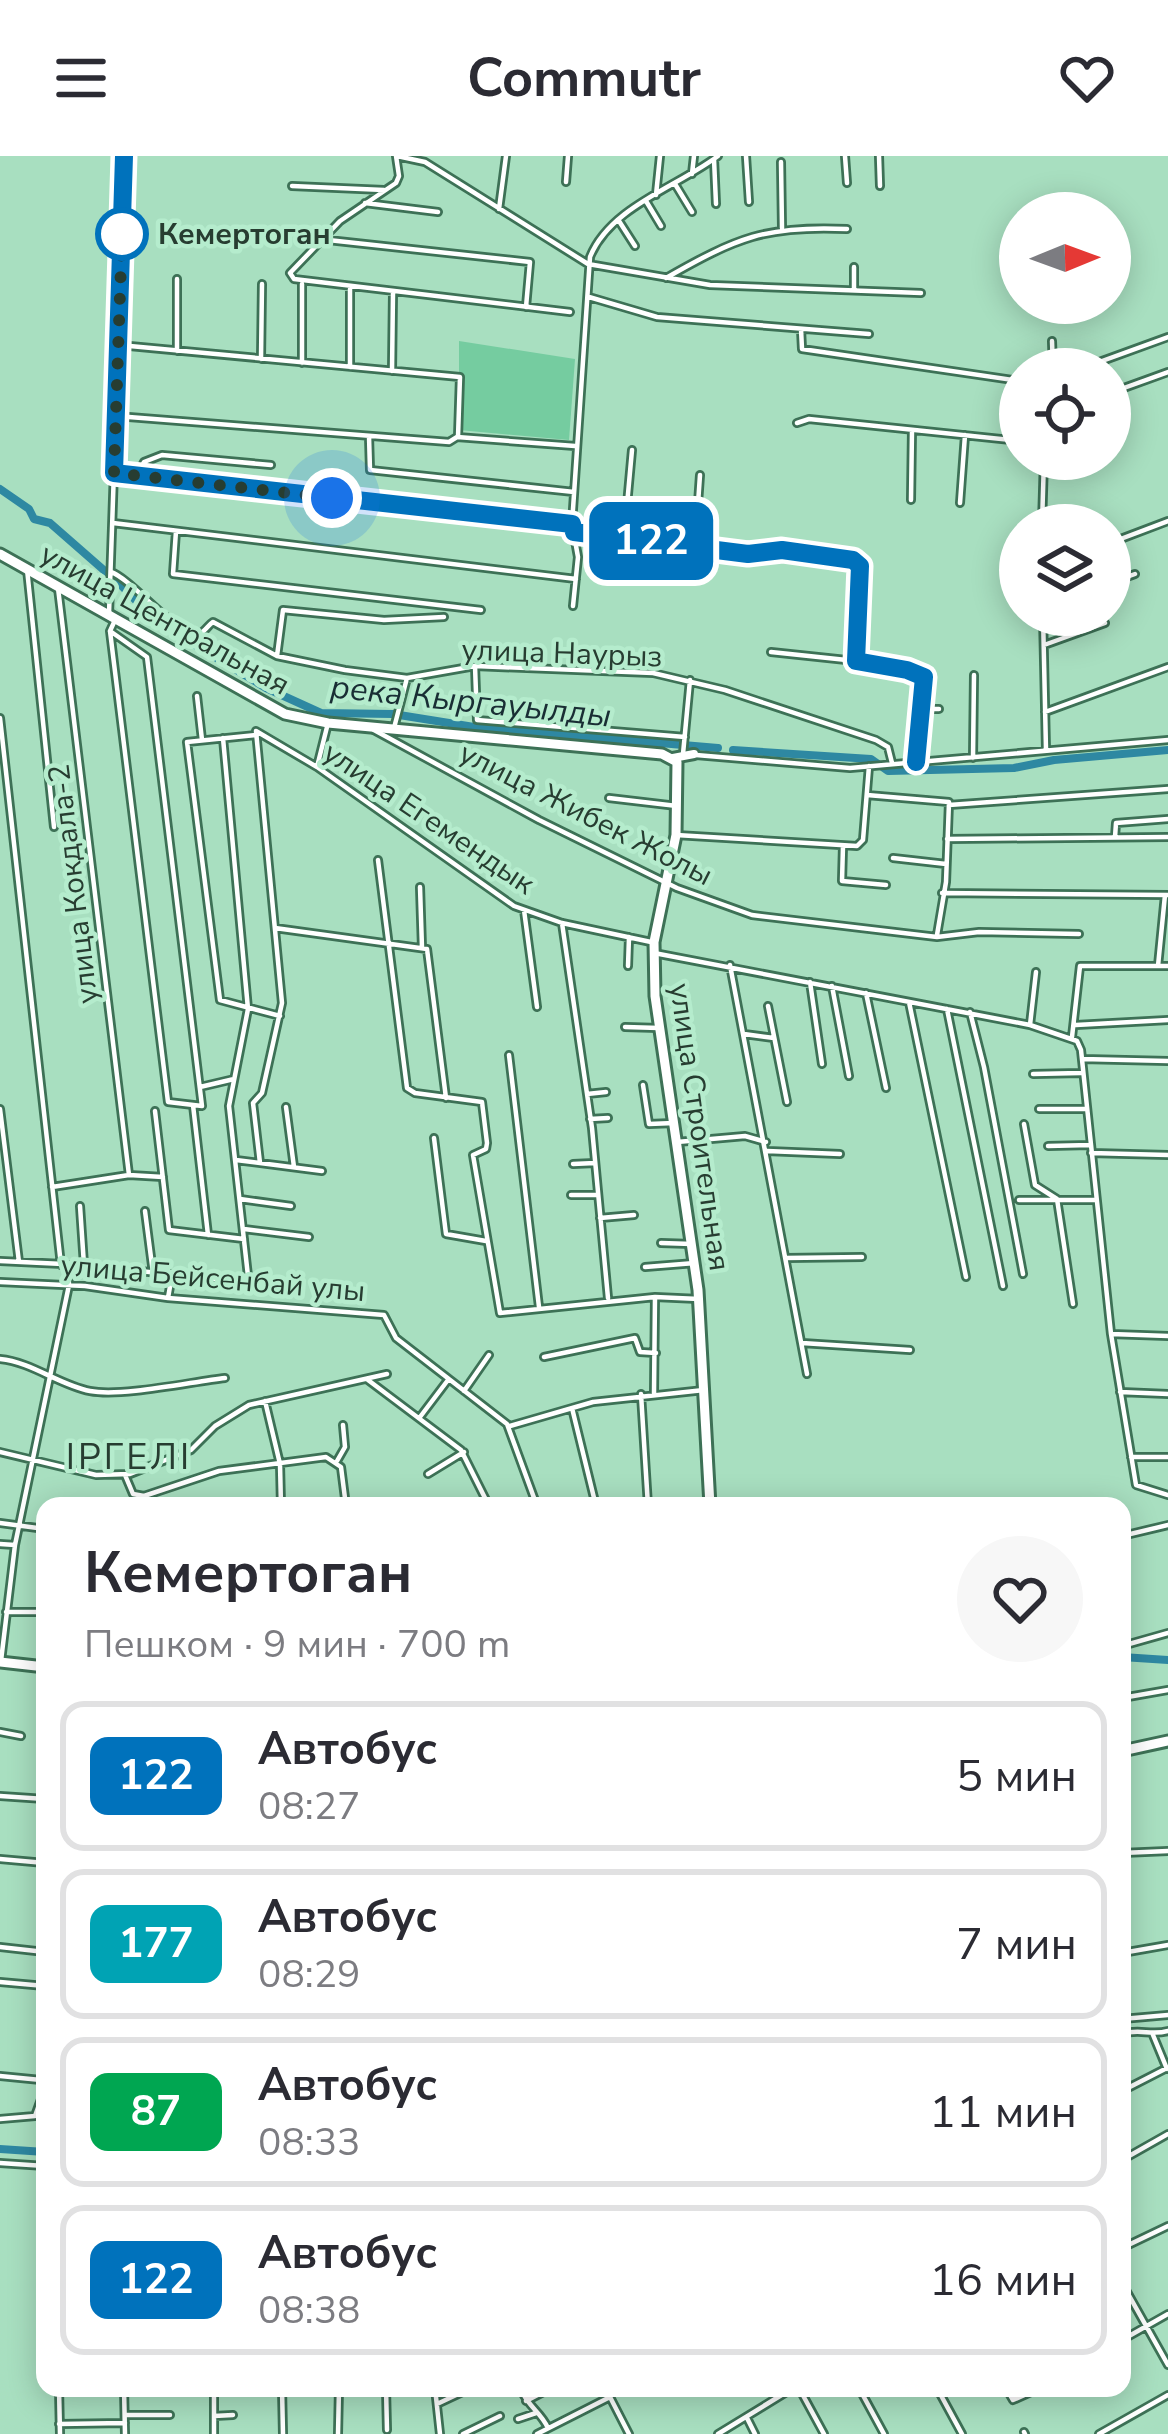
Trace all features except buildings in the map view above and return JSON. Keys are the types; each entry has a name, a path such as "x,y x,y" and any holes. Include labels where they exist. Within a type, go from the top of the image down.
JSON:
{"main road":[{"name":"улица Центральная","path":"0,554 274,710 328,723 395,724 573,743 684,748"},
{"name":"улица Строительная","path":"684,748 678,767 676,835 654,948 659,1028 699,1299 710,1497"},
{"path":"0,1663 36,1666"},
{"path":"1131,1749 1168,1741"}],"street":[{"path":"110,631 147,657 202,1106 168,1102 110,631 124,156"},
{"path":"570,312 302,282 290,273 320,239 398,180 396,156 425,162 588,264 710,285 921,293"},
{"path":"499,209 506,156"},
{"path":"566,182 568,156"},
{"path":"656,195 660,156"},
{"path":"692,174 694,156"},
{"path":"746,156 749,202"},
{"path":"845,156 847,183"},
{"path":"879,156 880,186"},
{"path":"573,606 588,264 598,239 619,221 716,158"},
{"path":"716,158 716,204"},
{"path":"781,162 782,228"},
{"path":"674,184 692,212"},
{"path":"292,186 384,190"},
{"path":"646,201 661,226"},
{"path":"365,203 438,212"},
{"path":"619,221 634,246"},
{"path":"666,278 723,245 782,228 848,229"},
{"path":"320,239 530,262 526,307"},
{"path":"854,267 854,290"},
{"path":"177,279 177,351"},
{"path":"302,282 302,362"},
{"path":"261,359 262,284"},
{"path":"350,288 350,367"},
{"path":"392,371 393,292"},
{"path":"589,297 657,317 868,334"},
{"path":"801,328 802,349 999,378"},
{"path":"1131,350 1168,337"},
{"path":"1052,341 1052,348"},
{"path":"119,345 460,377 458,437"},
{"path":"1131,385 1168,372"},
{"path":"116,416 449,442 458,437 578,446"},
{"path":"797,423 808,419 999,439"},
{"path":"910,500 912,430"},
{"path":"960,503 965,435"},
{"path":"369,436 370,470 575,493"},
{"path":"624,538 632,450"},
{"path":"137,476 144,462 162,455 271,465"},
{"path":"114,473 573,528 748,554 782,550 857,561 856,661"},
{"path":"695,547 700,475"},
{"path":"1131,535 1168,521"},
{"path":"113,523 576,579"},
{"path":"176,531 173,574 481,610"},
{"path":"27,569 54,827"},
{"name":"улица Наурыз","path":"111,572 124,577 156,610 193,634 213,622 277,656 406,678 475,666 611,669 690,680 876,740 888,747 889,764"},
{"path":"1131,575 1135,574"},
{"name":"улица Кокдала-2","path":"58,588 129,1175"},
{"path":"277,656 283,610 384,620 443,617"},
{"path":"1044,636 1046,750"},
{"path":"1044,645 1069,636"},
{"path":"771,652 922,674 916,762"},
{"path":"475,666 477,720 574,728 684,748"},
{"path":"1045,712 1168,667"},
{"path":"973,758 974,675"},
{"path":"395,724 406,678"},
{"name":"улица Наурыз","path":"684,748 690,680"},
{"path":"197,696 202,740"},
{"path":"923,710 939,710"},
{"path":"0,718 52,1187 69,1285 15,1545 0,1663"},
{"path":"317,767 328,723"},
{"name":"улица Жибек Жолы","path":"370,726 539,820 733,909 768,919 937,937 979,932 1078,934"},
{"path":"573,743 574,728"},
{"path":"260,1163 253,1102 262,1093 280,1016 282,994 257,733 187,742 220,1000 280,1016"},
{"name":"улица Егемендык","path":"257,733 317,767 524,910 654,948 1030,1024 1072,1037 1080,1045 1082,1059"},
{"path":"0,1262 84,1264 246,1280 229,1106 248,1009 223,738"},
{"name":"улица Центральная","path":"684,748 840,768 1168,740"},
{"path":"676,835 857,846 863,840 872,766"},
{"path":"867,795 920,797 949,805 1168,789"},
{"path":"609,798 677,806"},
{"path":"937,937 949,805"},
{"path":"1115,837 1116,824 1168,820"},
{"path":"947,839 1168,837"},
{"path":"843,846 842,881 886,885"},
{"path":"893,858 946,864"},
{"path":"378,860 407,1088 446,1099 482,1102 486,1149 473,1155 500,1313 609,1301 699,1299"},
{"path":"420,887 422,948"},
{"path":"942,893 1166,896 1158,966"},
{"path":"524,910 537,1007"},
{"path":"562,923 590,1119 609,1301"},
{"path":"275,928 427,949 446,1099"},
{"path":"628,966 629,938"},
{"path":"730,965 807,1374"},
{"path":"1072,1037 1080,966 1168,966"},
{"path":"1030,1024 1036,972"},
{"path":"810,982 822,1064"},
{"path":"832,986 849,1076"},
{"path":"866,993 886,1088"},
{"path":"910,1002 966,1277"},
{"path":"768,1006 788,1102"},
{"path":"947,1009 1003,1286"},
{"path":"970,1012 1022,1274"},
{"path":"1076,1025 1168,1020"},
{"path":"625,1027 659,1028"},
{"path":"744,1034 775,1038"},
{"path":"509,1055 539,1307"},
{"path":"1168,1061 1082,1059 1111,1334 1136,1484 1168,1495"},
{"path":"1033,1074 1083,1073"},
{"path":"200,1087 234,1078"},
{"path":"643,1085 649,1124 674,1123"},
{"path":"586,1094 606,1092"},
{"path":"193,1105 208,1234"},
{"path":"286,1107 294,1167"},
{"path":"0,1109 19,1262"},
{"path":"1039,1109 1087,1109"},
{"path":"155,1111 169,1229 244,1239"},
{"path":"590,1119 608,1118"},
{"path":"1024,1124 1035,1185 1058,1199"},
{"path":"677,1142 745,1136 766,1147 840,1154"},
{"path":"434,1138 446,1234 486,1241"},
{"path":"1048,1146 1168,1155"},
{"path":"236,1160 322,1171"},
{"path":"573,1163 595,1163"},
{"path":"52,1187 129,1175 163,1177"},
{"path":"571,1195 598,1195"},
{"path":"240,1199 291,1206"},
{"path":"1058,1199 1073,1304"},
{"path":"1019,1200 1095,1200"},
{"path":"80,1206 84,1264"},
{"path":"145,1211 153,1273"},
{"path":"600,1218 634,1214"},
{"path":"244,1228 308,1237"},
{"path":"661,1243 692,1244"},
{"path":"786,1258 862,1257"},
{"path":"645,1267 695,1264"},
{"path":"168,1298 172,1275"},
{"name":"улица Бейсенбай улы","path":"0,1282 335,1314 379,1313 397,1338 508,1426"},
{"path":"654,1393 655,1298"},
{"path":"1111,1334 1168,1336"},
{"path":"544,1357 635,1338 640,1352 656,1353"},
{"path":"802,1343 910,1350"},
{"path":"464,1391 489,1355"},
{"path":"0,1358 103,1392 225,1378"},
{"path":"0,1452 107,1477 125,1475 176,1458 225,1419 265,1401 387,1374"},
{"path":"367,1379 464,1453 485,1497"},
{"path":"420,1418 448,1380"},
{"path":"534,1497 508,1426 641,1394 704,1390"},
{"path":"1120,1393 1168,1394"},
{"path":"641,1394 647,1497"},
{"path":"265,1401 280,1464 281,1497"},
{"path":"572,1408 594,1497"},
{"path":"337,1461 345,1447 343,1425"},
{"path":"428,1474 464,1453"},
{"path":"1131,1456 1168,1457"},
{"path":"125,1475 133,1494 144,1496 219,1471 326,1457 341,1467 345,1497"},
{"path":"0,1523 36,1529"},
{"path":"1131,1534 1168,1525"},
{"path":"0,1544 15,1545"},
{"path":"6,1612 36,1612"},
{"path":"1131,1643 1168,1633"},
{"path":"1131,1697 1168,1690"},
{"path":"0,1732 21,1736"},
{"path":"0,1796 36,1798"},
{"path":"1131,1853 1168,1852"},
{"path":"0,1859 36,1861"},
{"path":"1131,1952 1168,1946"},
{"path":"0,1947 36,1951"},
{"path":"0,1982 36,1985"},
{"path":"1131,2017 1168,2015"},
{"path":"1131,2032 1153,2036 1168,2031"},
{"path":"1131,2087 1167,2069 1153,2036"},
{"path":"0,2076 36,2080"},
{"path":"0,2119 36,2113"},
{"path":"1131,2154 1168,2134"},
{"path":"0,2163 36,2165"},
{"path":"1131,2244 1168,2226"},
{"path":"1131,2298 1168,2365"},
{"path":"1131,2335 1168,2314"},
{"path":"1099,2434 1168,2395"},
{"path":"58,2397 60,2434"},
{"path":"124,2397 125,2434"},
{"path":"214,2397 214,2434"},
{"path":"283,2397 283,2434"},
{"path":"338,2434 339,2397"},
{"path":"386,2397 387,2430"},
{"path":"436,2397 440,2434"},
{"path":"437,2404 452,2397"},
{"path":"524,2397 548,2428"},
{"path":"526,2401 534,2397"},
{"path":"537,2434 610,2397 628,2434"},
{"path":"718,2434 780,2397"},
{"path":"801,2397 824,2434"},
{"path":"864,2397 884,2434"},
{"path":"942,2397 962,2434"},
{"path":"518,2420 536,2413"},
{"path":"59,2424 170,2415"},
{"path":"214,2416 233,2415"},
{"path":"463,2434 500,2416"},
{"path":"746,2417 755,2434"}],"green space":[{"path":"459,341 575,359 569,440 459,430"}],"waterway":[{"name":"река Кыргауылды","path":"0,489 29,509 34,519 50,523 106,572"},
{"name":"река Кыргауылды","path":"114,578 144,609 182,637 266,688 321,713 393,714 474,727 718,748"},
{"path":"733,750 871,759 888,771 1014,768 1168,750"},
{"path":"1131,1658 1168,1660"},
{"path":"0,2149 36,2151"}],"bus line":[{"name":"122","path":"124,156 114,473 572,524 574,532 748,554 782,550 857,561 856,661 922,674 925,680 916,762"}],"place":[{"name":"Кемертоган","path":"122,234"}],"district":[{"name":"ІРГЕЛІ","path":"129,1456"}],"route":[{"path":"122,234 114,473 332,498"}]}
